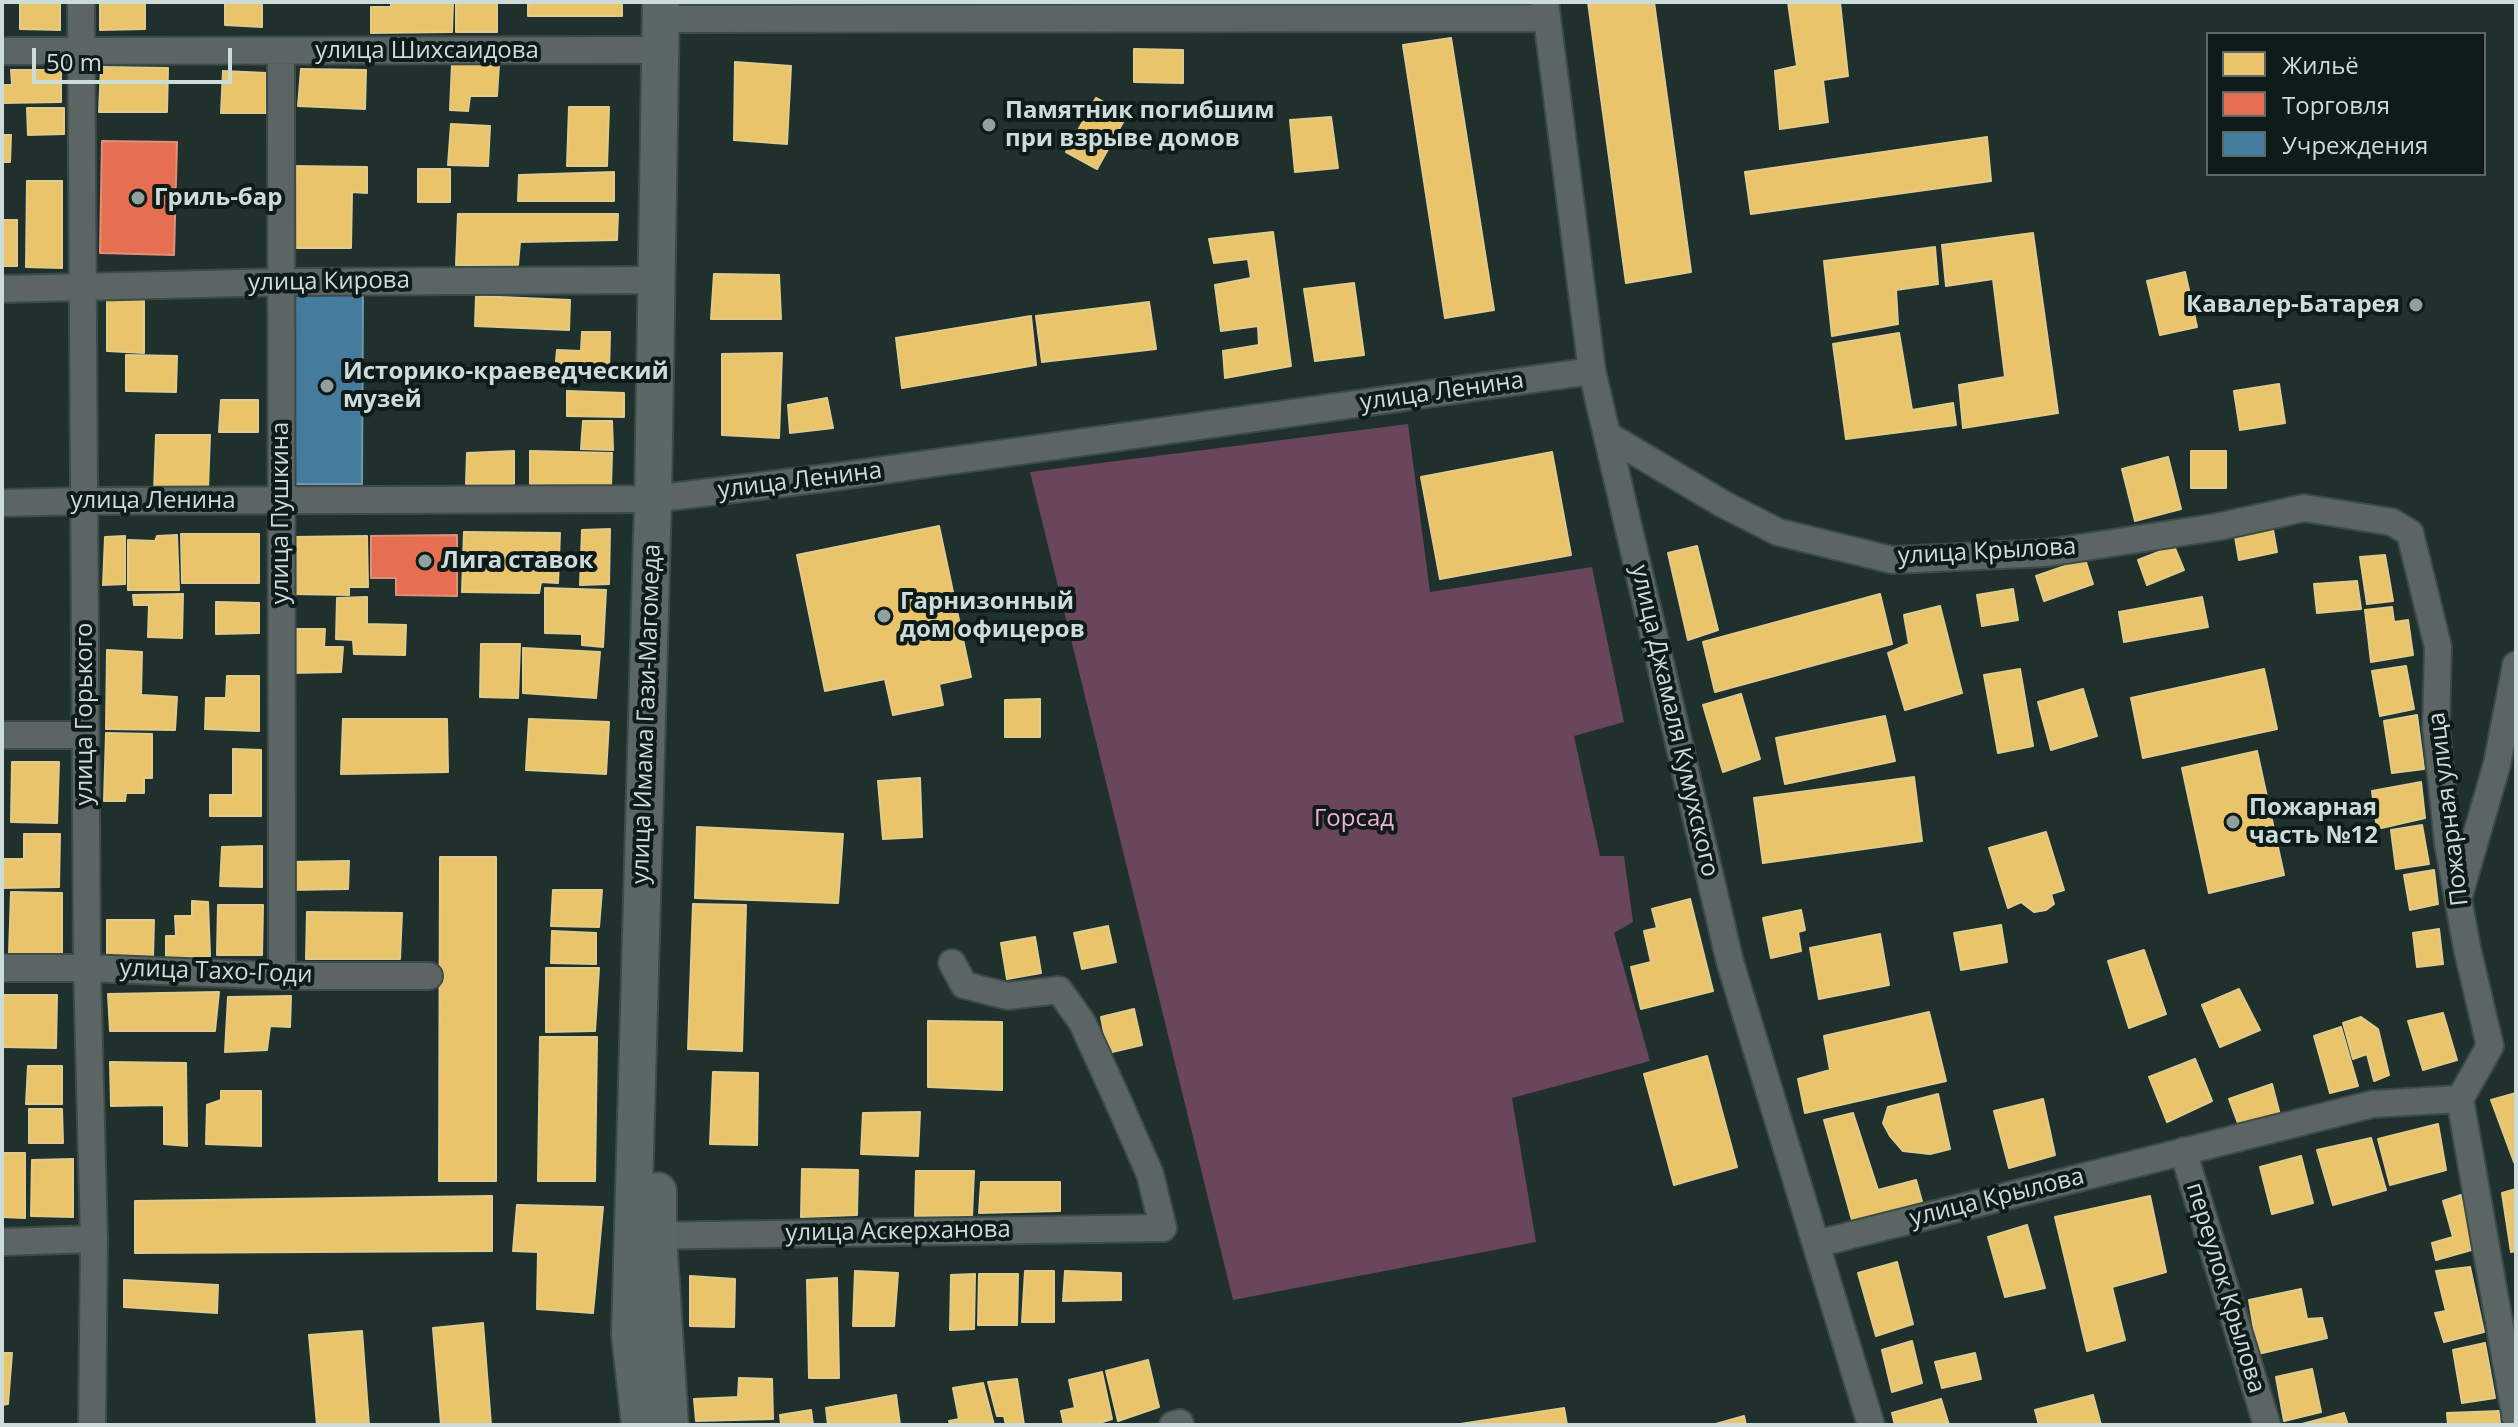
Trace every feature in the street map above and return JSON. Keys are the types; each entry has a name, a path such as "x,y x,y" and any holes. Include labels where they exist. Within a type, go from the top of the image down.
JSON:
{"main road":[{"path":"662,498 657,280 670,18"},
{"path":"640,1425 630,1335 645,1236 670,18"},
{"path":"645,1236 670,1425"}],"street":[{"name":"улица Горького","path":"81,2 87,968 94,1239 92,1425"},
{"name":"улица Шихсаидова","path":"2,51 281,51 670,18 1546,10"},
{"name":"улица Джамаля Кумухского","path":"1546,10 1592,371 1730,962 1871,1425"},
{"name":"улица Пушкина","path":"281,51 282,976"},
{"name":"улица Кирова","path":"2,289 281,282 657,280"},
{"name":"улица Ленина","path":"2,503 662,498 834,477 1592,371"},
{"name":"улица Крылова","path":"1607,435 1723,504 1778,532 1892,560 2046,553 2217,527 2304,508 2392,522"},
{"name":"Пожарная улица","path":"2392,522 2410,533 2438,647 2436,728 2448,843 2490,1046 2460,1099"},
{"path":"2458,899 2497,764 2516,665"},
{"path":"2,735 85,735"},
{"name":"улица Аскерханова","path":"645,1236 1163,1228 1150,1174 1082,1022 1059,990 1007,996 964,985 952,963"},
{"name":"улица Тахо-Годи","path":"2,968 87,968 282,976 429,976"},
{"name":"улица Крылова","path":"1816,1244 2373,1104 2460,1099"},
{"path":"2460,1099 2516,1419"},
{"name":"переулок Крылова","path":"2183,1151 2267,1425"},
{"path":"2,1242 94,1239"}],"green space":[{"name":"Горсад","path":"1408,424 1430,592 1592,567 1624,722 1574,736 1600,856 1624,856 1633,922 1614,933 1650,1061 1512,1098 1536,1242 1233,1300 1030,472"}],"building: Жильё":[{"path":"20,2 60,2 60,30 20,29"},
{"path":"100,2 145,2 145,29 100,30"},
{"path":"225,2 262,2 262,27 225,25"},
{"path":"391,2 453,3 452,32 371,33 371,7 391,7"},
{"path":"456,2 497,2 497,32 456,32"},
{"path":"528,2 622,2 622,16 528,16"},
{"path":"715,2 769,2 769,8 715,7"},
{"path":"1063,2 1116,2 1116,9 1063,8"},
{"path":"1588,2 1654,2 1691,272 1626,283"},
{"path":"1788,2 1840,2 1848,76 1823,80 1828,122 1780,129 1775,71 1797,66"},
{"path":"1451,38 1494,310 1445,318 1403,45"},
{"path":"1134,49 1183,50 1183,83 1134,82"},
{"path":"735,62 791,66 787,144 734,140"},
{"path":"452,64 499,64 497,96 470,96 468,111 450,110"},
{"path":"101,67 168,68 167,112 99,112"},
{"path":"301,69 366,70 365,109 298,106"},
{"path":"11,70 61,70 61,102 2,103 2,85 12,85"},
{"path":"223,71 267,73 266,113 221,113"},
{"path":"1096,98 1127,115 1097,169 1066,152"},
{"path":"569,107 609,107 607,166 567,166"},
{"path":"27,108 64,108 64,134 28,135"},
{"path":"1331,117 1338,168 1295,172 1290,120"},
{"path":"451,124 490,126 488,166 448,165"},
{"path":"2,135 11,135 10,162 2,162"},
{"path":"1987,137 1991,181 1751,214 1745,172"},
{"path":"290,166 367,167 367,193 352,192 351,248 290,248"},
{"path":"418,169 450,169 450,202 418,202"},
{"path":"614,172 614,201 518,201 519,175"},
{"path":"27,181 62,181 62,268 26,267"},
{"path":"458,214 618,214 617,240 520,242 518,265 456,265"},
{"path":"2,220 17,220 17,266 2,266"},
{"path":"1273,232 1291,366 1225,378 1223,351 1259,345 1258,326 1221,331 1215,285 1251,278 1248,259 1214,263 1209,239"},
{"path":"2033,233 2058,413 1963,428 1959,385 2005,377 1993,279 1946,286 1942,245"},
{"path":"1935,247 1938,284 1896,290 1898,324 1832,336 1824,261"},
{"path":"2185,272 2197,327 2160,335 2147,281"},
{"path":"714,274 779,275 781,319 711,319"},
{"path":"1354,283 1364,355 1315,361 1304,289"},
{"path":"476,296 570,300 569,330 475,326"},
{"path":"107,297 144,299 144,353 107,351"},
{"path":"1149,302 1156,349 1042,362 1036,316"},
{"path":"1031,316 1036,365 902,388 896,338"},
{"path":"582,332 610,332 609,374 555,372 557,350 581,351"},
{"path":"1899,333 1912,410 1953,403 1956,425 1846,439 1833,344"},
{"path":"782,353 779,438 722,435 722,354"},
{"path":"126,355 177,356 176,392 126,391"},
{"path":"2279,384 2285,423 2240,430 2234,391"},
{"path":"567,391 624,393 624,417 567,416"},
{"path":"827,398 833,428 790,433 788,405"},
{"path":"221,400 258,400 258,432 219,432"},
{"path":"583,421 612,421 613,450 581,449"},
{"path":"156,435 210,435 208,489 154,492"},
{"path":"514,451 514,484 466,484 467,453"},
{"path":"530,451 612,453 611,486 530,484"},
{"path":"2191,451 2226,451 2226,488 2191,488"},
{"path":"1552,452 1571,555 1440,579 1421,477"},
{"path":"2168,457 2181,509 2135,521 2122,469"},
{"path":"2272,524 2277,552 2239,560 2234,531"},
{"name":"Гарнизонный дом офицеров","path":"939,526 971,677 939,684 943,705 893,715 885,679 825,691 797,555"},
{"path":"610,529 609,584 580,585 582,530"},
{"path":"464,532 560,533 558,583 541,582 539,593 462,592"},
{"path":"181,534 259,534 259,583 182,583"},
{"path":"177,535 179,590 128,590 128,540 155,541 157,536"},
{"path":"125,536 125,584 103,585 105,537"},
{"path":"367,536 368,587 349,587 349,595 292,594 292,537"},
{"path":"1697,546 1718,630 1688,640 1668,553"},
{"path":"2174,546 2184,570 2147,585 2138,560"},
{"path":"2385,555 2393,601 2367,604 2360,557"},
{"path":"2085,559 2093,584 2044,601 2036,576"},
{"path":"2357,581 2361,609 2317,613 2314,584"},
{"path":"545,588 606,590 603,647 582,645 582,634 545,633"},
{"path":"2013,589 2018,620 1982,626 1977,595"},
{"path":"183,594 182,638 148,637 149,605 134,605 133,595"},
{"path":"1880,594 1892,644 1715,692 1703,642"},
{"path":"367,597 367,624 406,625 405,655 354,654 353,640 336,639 337,598"},
{"path":"2202,597 2208,627 2124,642 2119,612"},
{"path":"216,602 259,603 259,633 216,634"},
{"path":"1940,606 1962,693 1905,710 1888,653 1909,644 1904,615"},
{"path":"2392,607 2394,622 2408,620 2413,655 2371,662 2365,610"},
{"path":"290,629 325,629 324,647 343,647 341,672 289,673"},
{"path":"481,644 520,644 518,698 480,697"},
{"path":"523,648 600,652 596,698 523,693"},
{"path":"107,650 142,652 141,695 177,697 175,730 106,729"},
{"path":"2406,666 2414,709 2380,716 2372,671"},
{"path":"2020,669 2033,746 1998,753 1984,675"},
{"path":"2264,669 2277,729 2143,758 2131,698"},
{"path":"227,676 259,676 259,731 205,729 206,698 226,698"},
{"path":"2083,689 2097,736 2051,750 2038,702"},
{"path":"1741,694 1760,759 1723,772 1703,705"},
{"path":"1040,699 1040,737 1005,737 1005,700"},
{"path":"2417,715 2424,769 2392,773 2384,721"},
{"path":"1885,716 1895,761 1785,784 1776,738"},
{"path":"343,719 447,719 448,772 341,774"},
{"path":"529,719 609,722 606,774 526,770"},
{"path":"106,733 152,734 152,778 144,778 144,793 126,793 125,801 104,801"},
{"path":"233,749 261,750 261,816 210,816 210,795 233,795"},
{"name":"Пожарная часть №12","path":"2257,751 2284,875 2209,893 2182,768"},
{"path":"12,762 59,762 57,823 11,822"},
{"path":"1914,777 1922,841 1763,863 1754,798"},
{"path":"920,778 922,837 883,839 878,781"},
{"path":"2421,782 2425,818 2377,829 2372,791"},
{"path":"2422,825 2429,864 2396,869 2391,830"},
{"path":"697,827 843,834 838,903 695,898"},
{"path":"2046,832 2064,890 2051,894 2054,904 2046,910 2034,912 2021,902 2008,908 1989,848"},
{"path":"24,834 60,834 59,887 2,888 2,859 24,859"},
{"path":"262,846 262,887 220,886 222,847"},
{"path":"440,857 496,857 496,1181 439,1181"},
{"path":"349,861 348,889 287,890 287,862"},
{"path":"2434,870 2438,904 2410,910 2404,875"},
{"path":"553,890 602,890 599,927 551,926"},
{"path":"11,892 62,893 62,955 9,954"},
{"path":"1690,899 1713,991 1641,1009 1631,967 1651,962 1644,931 1657,928 1652,909"},
{"path":"192,901 208,902 210,956 166,958 166,936 176,936 175,916 192,916"},
{"path":"693,904 746,905 742,1051 688,1049"},
{"path":"218,905 263,905 262,955 217,955"},
{"path":"1801,910 1805,930 1798,932 1801,951 1771,958 1763,918"},
{"path":"307,912 402,913 400,959 306,959"},
{"path":"107,920 154,920 153,958 107,959"},
{"path":"2001,925 2007,962 1961,970 1954,933"},
{"path":"1108,926 1116,962 1082,969 1074,933"},
{"path":"2439,929 2443,964 2417,967 2413,933"},
{"path":"552,931 596,933 596,964 551,963"},
{"path":"1880,934 1889,985 1819,999 1810,948"},
{"path":"1035,937 1041,973 1007,979 1001,943"},
{"path":"2144,950 2166,1014 2129,1028 2108,961"},
{"path":"546,968 599,968 595,1031 546,1032"},
{"path":"2239,989 2260,1030 2220,1047 2202,1005"},
{"path":"219,992 215,1031 110,1031 108,994"},
{"path":"2,995 57,995 56,1048 2,1047"},
{"path":"291,996 290,1027 270,1026 267,1050 225,1052 228,997"},
{"path":"1134,1009 1142,1045 1108,1053 1101,1017"},
{"path":"1929,1012 1946,1081 1805,1113 1798,1079 1830,1070 1824,1036"},
{"path":"2443,1013 2457,1060 2423,1070 2408,1021"},
{"path":"2361,1017 2378,1029 2389,1075 2374,1081 2367,1054 2353,1059 2343,1023"},
{"path":"928,1021 1002,1022 1002,1090 928,1087"},
{"path":"2341,1027 2358,1086 2330,1093 2314,1036"},
{"path":"540,1037 597,1037 595,1181 538,1181"},
{"path":"1707,1056 1737,1167 1674,1185 1644,1074"},
{"path":"2195,1059 2212,1101 2167,1122 2149,1077"},
{"path":"110,1062 186,1063 187,1146 164,1144 164,1105 111,1106"},
{"path":"28,1066 62,1066 62,1104 26,1104"},
{"path":"713,1072 758,1073 757,1145 710,1144"},
{"path":"2272,1084 2280,1115 2239,1126 2229,1099"},
{"path":"221,1091 261,1091 261,1146 206,1144 207,1105 221,1100"},
{"path":"2516,1093 2516,1161 2514,1162 2491,1100"},
{"path":"1938,1094 1950,1149 1930,1154 1903,1151 1883,1123 1888,1107"},
{"path":"2043,1099 2055,1155 2009,1168 1994,1111"},
{"path":"29,1109 62,1109 63,1143 29,1143"},
{"path":"920,1112 918,1156 861,1154 863,1113"},
{"path":"1853,1113 1878,1190 1916,1180 1923,1205 1852,1220 1824,1120"},
{"path":"2438,1124 2446,1170 2390,1185 2378,1139"},
{"path":"2371,1138 2386,1190 2333,1205 2317,1150"},
{"path":"2,1153 25,1153 25,1218 2,1217"},
{"path":"2301,1156 2313,1203 2272,1214 2260,1167"},
{"path":"73,1159 73,1217 31,1216 32,1160"},
{"path":"802,1169 858,1170 857,1215 801,1217"},
{"path":"916,1171 974,1171 972,1216 915,1216"},
{"path":"981,1182 1060,1182 1060,1211 979,1213"},
{"path":"2516,1189 2516,1251 2511,1252 2502,1193"},
{"path":"2461,1195 2475,1249 2436,1260 2432,1243 2453,1237 2443,1201"},
{"path":"492,1196 492,1251 135,1253 135,1201"},
{"path":"2150,1196 2166,1272 2112,1287 2125,1340 2087,1351 2055,1217"},
{"path":"517,1205 603,1207 593,1313 537,1309 538,1252 513,1251"},
{"path":"2027,1225 2045,1288 2005,1297 1988,1237"},
{"path":"1897,1262 1913,1324 1876,1336 1858,1273"},
{"path":"2470,1267 2484,1332 2444,1342 2435,1313 2446,1311 2436,1271"},
{"path":"855,1271 898,1273 894,1326 853,1326"},
{"path":"1025,1271 1054,1271 1054,1322 1022,1322"},
{"path":"1065,1271 1121,1273 1121,1300 1063,1301"},
{"path":"975,1274 974,1329 950,1330 951,1275"},
{"path":"979,1274 1018,1274 1017,1325 978,1325"},
{"path":"690,1276 735,1279 734,1327 690,1326"},
{"path":"837,1278 839,1378 809,1378 807,1280"},
{"path":"124,1280 218,1285 217,1313 124,1307"},
{"path":"2301,1289 2307,1319 2322,1318 2327,1338 2258,1354 2249,1300"},
{"path":"483,1323 491,1425 441,1425 433,1328"},
{"path":"362,1331 369,1425 317,1425 309,1335"},
{"path":"1912,1341 1922,1383 1892,1392 1882,1350"},
{"path":"2485,1343 2495,1398 2462,1403 2453,1350"},
{"path":"2,1353 12,1353 8,1404 2,1405"},
{"path":"1975,1353 1981,1379 1942,1388 1935,1362"},
{"path":"1148,1360 1159,1407 1118,1421 1106,1371"},
{"path":"2312,1369 2321,1412 2284,1421 2276,1377"},
{"path":"1102,1372 1112,1419 1093,1425 1064,1425 1061,1411 1075,1408 1069,1380"},
{"path":"739,1378 772,1379 773,1419 696,1421 694,1399 738,1397"},
{"path":"1017,1379 1024,1425 1006,1425 1004,1416 997,1416 988,1382"},
{"path":"983,1383 994,1425 950,1425 949,1421 959,1419 953,1388"},
{"path":"896,1395 900,1425 828,1425 826,1408"},
{"path":"2093,1395 2101,1425 2039,1425 2035,1410"},
{"path":"1941,1399 1949,1425 1895,1425 1892,1413"},
{"path":"1564,1408 1567,1425 1454,1425"},
{"path":"811,1410 813,1425 781,1425 780,1415"},
{"path":"2499,1411 2500,1425 2448,1425 2447,1413"},
{"path":"2344,1413 2348,1425 2298,1425"},
{"path":"1744,1416 1746,1425 1712,1425"}],"building: Торговля":[{"name":"Гриль-бар","path":"102,141 177,142 174,255 100,253"},
{"path":"457,535 457,596 396,595 396,578 371,578 371,536"}],"building: Учреждения":[{"name":"Историко-краеведческий музей","path":"292,288 363,288 362,484 291,484"}],"place":[{"name":"Памятник погибшим при взрыве домов","path":"989,125"},
{"name":"Гриль-бар","path":"138,198"},
{"name":"Кавалер-Батарея","path":"2416,305"},
{"name":"Историко-краеведческий музей","path":"327,386"},
{"name":"Лига ставок","path":"425,561"},
{"name":"Гарнизонный дом офицеров","path":"884,616"},
{"name":"Пожарная часть №12","path":"2233,822"}]}
